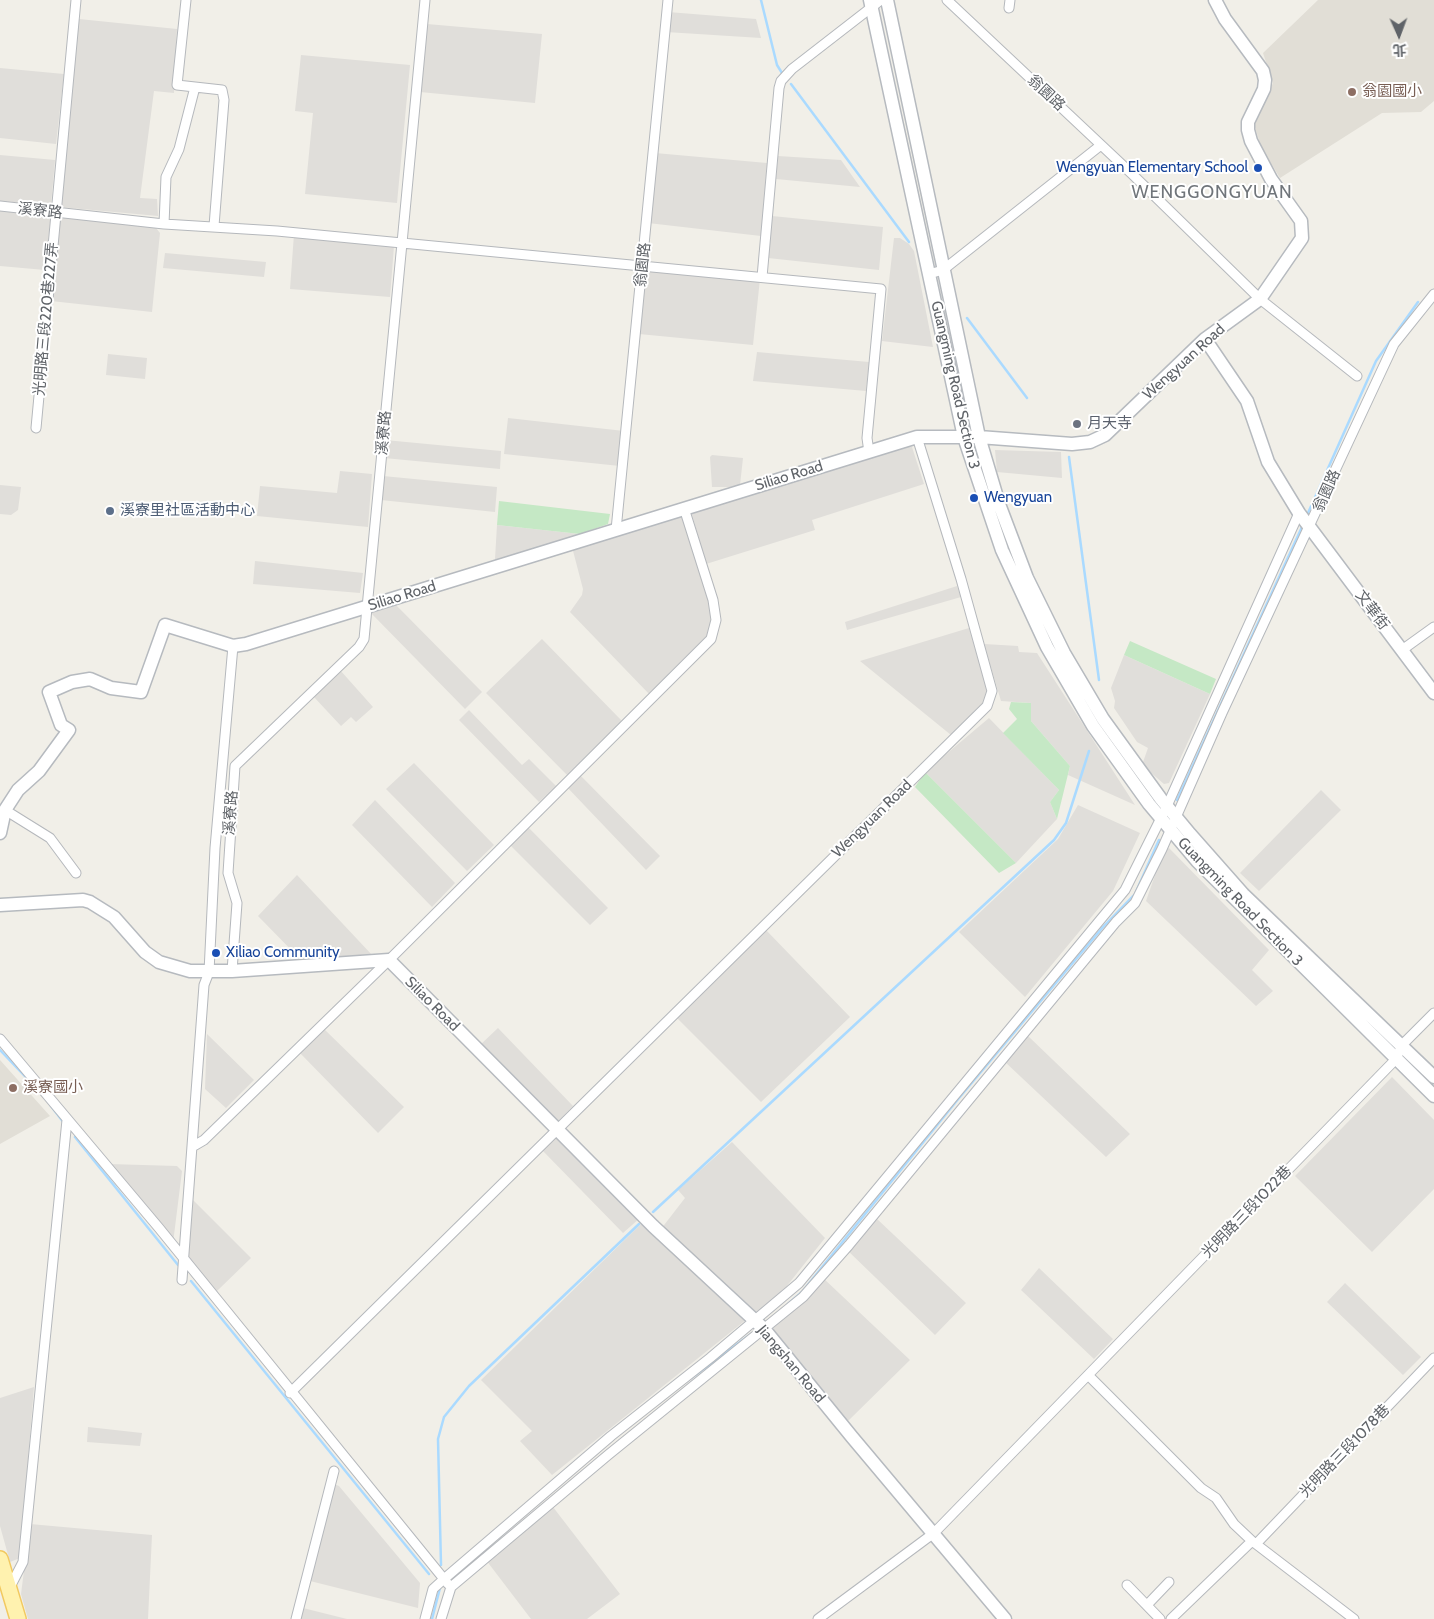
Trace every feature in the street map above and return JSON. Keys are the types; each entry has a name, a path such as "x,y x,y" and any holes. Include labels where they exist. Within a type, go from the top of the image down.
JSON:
{"main road":[{"path":"0,1559 18,1619"}],"street":[{"name":"光明路三段220巷227弄","path":"36,428 76,0"},
{"path":"186,0 177,85 222,90 224,100 214,226"},
{"path":"425,0 402,243 881,289 867,438 869,452"},
{"name":"翁園路","path":"616,530 668,0"},
{"name":"Guangming Road Section 3","path":"887,0 979,436 999,504 1027,578 1064,653 1102,719 1164,812 1171,829 1197,861 1434,1096"},
{"name":"翁園路","path":"947,0 1101,144 1260,299 1357,376"},
{"name":"Wengyuan Road","path":"964,437 979,436 1072,444 1090,442 1105,435 1205,339 1260,299 1302,238 1301,221 1271,179 1251,141 1248,130 1248,122 1264,89 1263,71 1225,18 1215,0"},
{"path":"762,277 781,81 792,69 875,3"},
{"name":"Guangming Road Section 3","path":"875,3 929,274 964,437 1002,550 1047,648 1093,726 1164,812 1176,817 1243,894 1402,1045 1434,1078"},
{"path":"164,224 166,178 179,149 195,87"},
{"path":"929,274 943,270 1101,144"},
{"name":"溪寮路","path":"0,206 164,224 214,226 402,243 364,639 359,647 235,766 228,873 237,903 232,971"},
{"name":"翁園路","path":"1205,339 1247,401 1268,462 1299,513 1311,526 1394,344 1434,294"},
{"name":"Wengyuan Road","path":"290,1392 987,706 992,691 964,588 917,437"},
{"name":"Siliao Road","path":"233,646 917,437 964,437"},
{"path":"192,1147 204,1140 389,960 711,639 716,620 712,600 684,508"},
{"path":"441,1619 451,1588 760,1325 799,1283 1125,890 1164,812 1299,513"},
{"path":"425,1619 433,1590 444,1579 611,1436 760,1325 803,1297 849,1245 1110,929 1135,903 1311,526"},
{"name":"文華街","path":"1311,526 1434,693"},
{"path":"0,833 5,810 18,790 49,758 69,730 61,725 49,692 72,682 90,679 111,688 140,692 166,625 233,646 215,848 209,972 204,985 182,1280"},
{"path":"1402,650 1434,627"},
{"path":"5,810 50,838 76,873"},
{"path":"0,905 83,900 90,902 114,917 145,952 160,962 190,972 232,971 389,960"},
{"name":"Siliao Road","path":"389,960 556,1129"},
{"path":"1402,1045 1434,1013"},
{"path":"0,1039 451,1588"},
{"name":"光明路三段1022巷","path":"818,1619 934,1533 1396,1059 1402,1045"},
{"path":"9,1590 22,1562 67,1120"},
{"name":"Jiangshan Road","path":"556,1129 652,1226 760,1325 1005,1619"},
{"name":"光明路三段1078巷","path":"1171,1619 1254,1543 1434,1358"},
{"path":"1088,1375 1201,1488 1216,1498 1234,1524 1254,1543 1354,1619"},
{"path":"296,1619 334,1471"},
{"path":"1147,1605 1168,1582"},
{"path":"1127,1585 1160,1619"}],"shaded area":[{"name":"翁園國小","path":"1318,0 1434,0 1434,101 1421,112 1382,113 1280,178 1261,147 1254,124 1273,83 1263,53"},
{"path":"668,12 756,19 761,38 666,32"},
{"path":"79,19 177,29 174,93 154,91 140,198 157,199 158,216 60,207"},
{"path":"427,24 542,34 535,103 420,92"},
{"path":"301,55 410,65 397,203 305,194 313,113 295,111"},
{"path":"0,68 64,74 56,144 0,138"},
{"path":"655,153 767,163 761,236 648,223"},
{"path":"0,155 55,160 51,205 0,201"},
{"path":"778,156 841,160 860,187 776,179"},
{"path":"0,209 51,213 45,270 0,266"},
{"path":"67,214 152,223 160,233 152,312 51,301 59,220"},
{"path":"772,216 883,227 879,270 768,258"},
{"path":"294,234 394,246 390,297 290,289"},
{"path":"894,238 900,238 909,244 914,251 933,347 882,341"},
{"path":"165,253 266,262 264,277 163,268"},
{"path":"645,269 760,279 753,345 639,334"},
{"path":"757,352 869,362 866,391 753,381"},
{"path":"108,354 147,358 145,379 106,375"},
{"path":"508,418 624,431 620,466 504,454"},
{"path":"385,440 501,451 500,469 384,458"},
{"path":"907,445 912,447 924,484 812,520 815,530 706,564 691,511"},
{"path":"995,450 1061,452 1062,478 997,472"},
{"path":"712,455 743,458 740,485 712,487 710,457"},
{"path":"340,471 372,474 368,527 257,516 260,486 337,493"},
{"path":"383,476 497,487 495,512 381,500"},
{"path":"0,485 21,487 18,510 11,515 0,514"},
{"path":"683,515 715,618 714,629 650,695 570,612 582,595 583,589 572,547"},
{"path":"497,525 580,534 499,561 495,559"},
{"path":"255,561 363,573 360,593 253,584"},
{"path":"957,586 961,597 847,630 845,622"},
{"path":"396,605 482,692 465,709 371,613"},
{"path":"969,628 989,697 988,701 951,735 860,661"},
{"path":"542,639 622,721 567,775 486,693"},
{"path":"984,644 1018,646 1019,652 1037,653 1135,805 1068,775 1070,766 1031,721 1031,703 1001,701"},
{"path":"1124,655 1210,694 1169,783 1164,784 1142,765 1148,748 1137,742 1114,708 1115,701 1111,688"},
{"path":"340,670 373,707 356,722 351,717 341,726 313,696"},
{"path":"469,710 522,765 529,759 556,786 539,802 459,720"},
{"path":"989,718 1059,790 1050,802 1057,819 1016,863 925,772"},
{"path":"414,763 494,845 467,871 386,789"},
{"path":"578,773 660,856 646,870 565,785"},
{"path":"1321,790 1341,810 1259,891 1240,873"},
{"path":"375,800 455,883 432,907 352,825"},
{"path":"1078,805 1140,833 1113,891 1025,997 959,932 1058,839"},
{"path":"525,824 608,908 590,925 510,845"},
{"path":"1169,848 1269,950 1252,970 1273,991 1256,1006 1146,901 1163,852"},
{"path":"297,875 373,956 301,960 258,916"},
{"path":"766,930 850,1017 761,1102 676,1017"},
{"path":"323,1028 404,1107 378,1133 299,1052"},
{"path":"498,1028 573,1106 555,1124 479,1046"},
{"path":"207,1034 254,1080 226,1108 205,1089"},
{"path":"1027,1035 1130,1134 1106,1157 1004,1061"},
{"name":"溪寮國小","path":"0,1060 50,1116 0,1144"},
{"path":"1392,1077 1434,1120 1434,1189 1372,1252 1295,1176"},
{"path":"557,1134 640,1218 623,1233 542,1150"},
{"path":"732,1142 825,1238 786,1287 755,1314 661,1229 685,1198 678,1190"},
{"path":"109,1164 177,1166 182,1171 173,1243"},
{"path":"193,1200 251,1258 217,1291 187,1258"},
{"path":"876,1218 966,1303 935,1335 846,1249"},
{"path":"643,1222 747,1319 552,1475 520,1441 532,1431 481,1380"},
{"path":"1039,1268 1113,1339 1094,1359 1021,1290"},
{"path":"822,1277 910,1360 848,1421 779,1343 774,1332 774,1326"},
{"path":"1345,1283 1421,1357 1403,1375 1327,1302"},
{"path":"34,1387 20,1558 10,1562 0,1526 0,1398"},
{"path":"88,1427 142,1433 140,1446 87,1442"},
{"path":"334,1484 339,1486 420,1583 418,1608 310,1581"},
{"path":"553,1507 620,1594 587,1619 531,1619 486,1560"},
{"path":"30,1524 152,1535 148,1619 28,1619 21,1594"},
{"path":"303,1608 347,1619 301,1619"}],"green space":[{"path":"499,501 610,514 608,524 580,534 497,525"},
{"path":"1130,641 1216,679 1210,694 1124,655"},
{"path":"1011,702 1031,703 1031,721 1070,766 1057,819 1050,802 1059,790 1003,733 1017,719 1009,709"},
{"path":"925,772 1016,863 999,873 915,787"}],"waterway":[{"path":"761,0 777,65 782,73"},
{"path":"791,84 909,242"},
{"path":"1308,513 1376,361 1418,302"},
{"path":"967,318 1027,398"},
{"path":"1069,457 1099,680"},
{"path":"1177,800 1302,527"},
{"path":"653,1212 1054,840 1066,823 1089,751"},
{"path":"788,1304 802,1292 959,1098 1103,927 1135,894 1159,840"},
{"path":"0,1050 38,1090"},
{"path":"51,1106 64,1123"},
{"path":"75,1137 178,1265"},
{"path":"441,1565 438,1439 444,1417 469,1386 639,1224"},
{"path":"191,1281 429,1574"},
{"path":"687,1381 751,1334"},
{"path":"454,1577 483,1551"},
{"path":"432,1619 440,1588"}],"place":[{"name":"翁園國小","path":"1352,92"},
{"name":"Wengyuan Elementary School","path":"1258,168"},
{"name":"月天寺","path":"1077,424"},
{"name":"Wengyuan","path":"974,498"},
{"name":"溪寮里社區活動中心","path":"110,511"},
{"name":"Xiliao Community","path":"216,953"},
{"name":"溪寮國小","path":"13,1088"}],"district":[{"name":"WENGGONGYUAN","path":"1212,193"}]}
